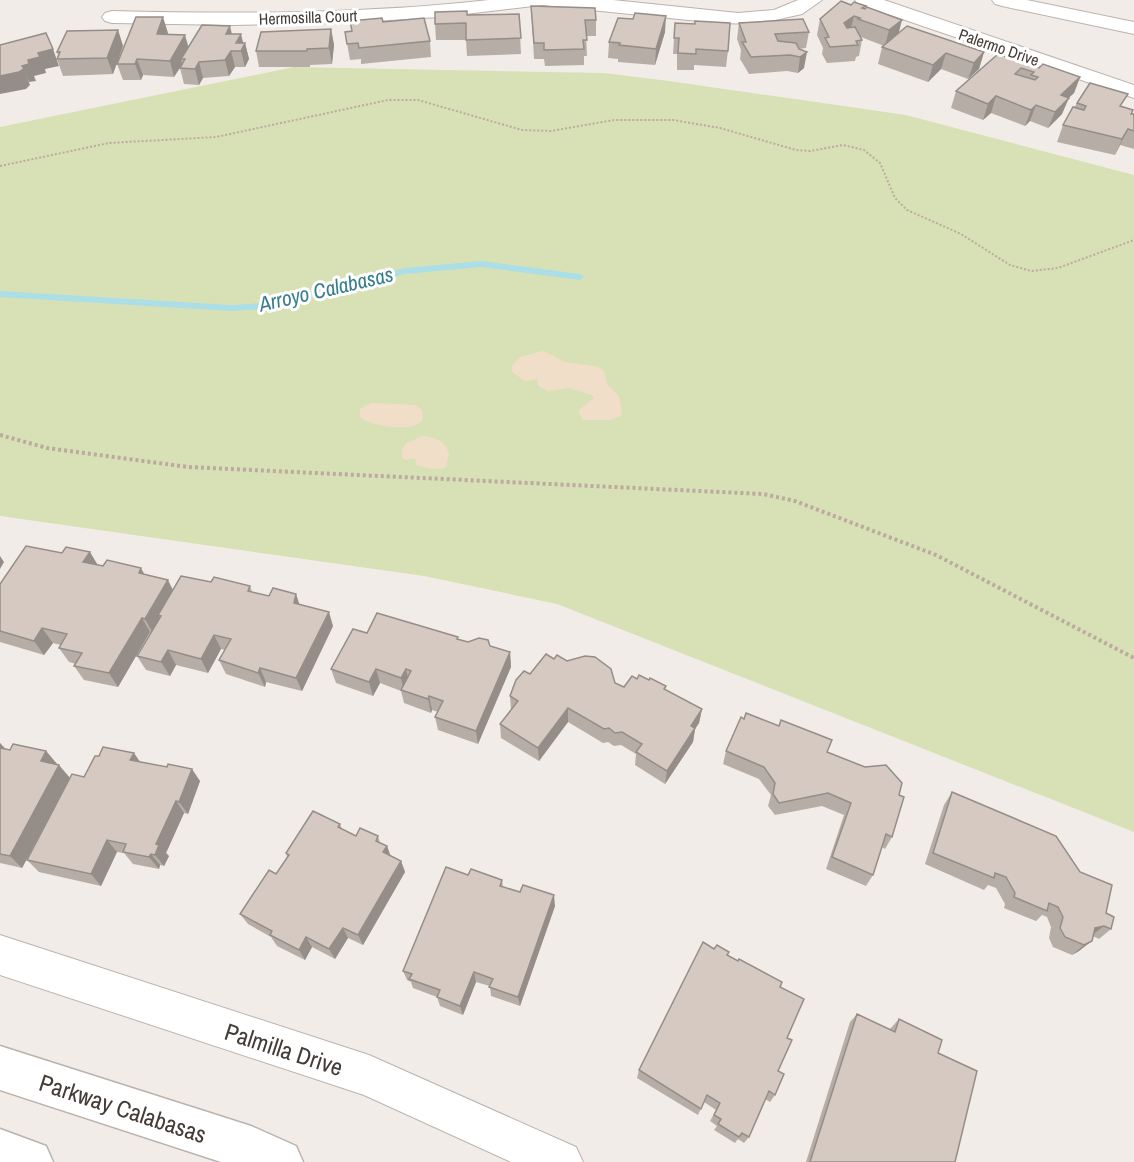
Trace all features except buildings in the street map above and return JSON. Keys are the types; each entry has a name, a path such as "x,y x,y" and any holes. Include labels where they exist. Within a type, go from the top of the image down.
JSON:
{"street":[{"name":"Hermosilla Court","path":"112,17 274,19 341,17 462,10 538,0"},
{"path":"545,0 660,10 717,18 767,17 802,8 812,0"},
{"name":"Palermo Drive","path":"865,0 1134,92"},
{"path":"1002,0 1134,28"},
{"name":"Palmilla Drive","path":"0,955 369,1076 561,1162"},
{"name":"Parkway Calabasas","path":"0,1068 251,1149 280,1162"},
{"path":"0,1152 30,1162"}],"path":[{"path":"0,166 125,141 207,138 397,99 429,100 516,129 532,131 572,129 620,119 675,120 800,150 818,150 830,146 849,146 866,150 884,168 895,197 902,206 916,215 975,242 1009,264 1029,271 1051,271 1117,243 1134,240"},
{"path":"0,435 47,448 188,467 763,494 795,501 936,555 1134,658"}],"green space":[{"path":"294,67 604,73 669,81 906,115 1134,175 1134,832 557,604 424,576 0,516 0,127"}],"sand":[{"path":"543,351 565,362 598,367 604,371 607,384 619,396 622,415 611,420 583,420 578,411 594,398 592,395 569,388 548,391 538,386 537,379 525,381 512,372 512,366 520,357"},
{"path":"371,403 415,405 422,410 423,419 418,424 402,427 373,423 360,417 360,409"},
{"path":"422,436 431,437 443,443 449,454 446,467 428,468 417,465 415,458 406,460 402,458 405,444"}],"waterway":[{"name":"Arroyo Calabasas","path":"0,294 231,308 262,306 405,271 482,264 580,277"}]}
